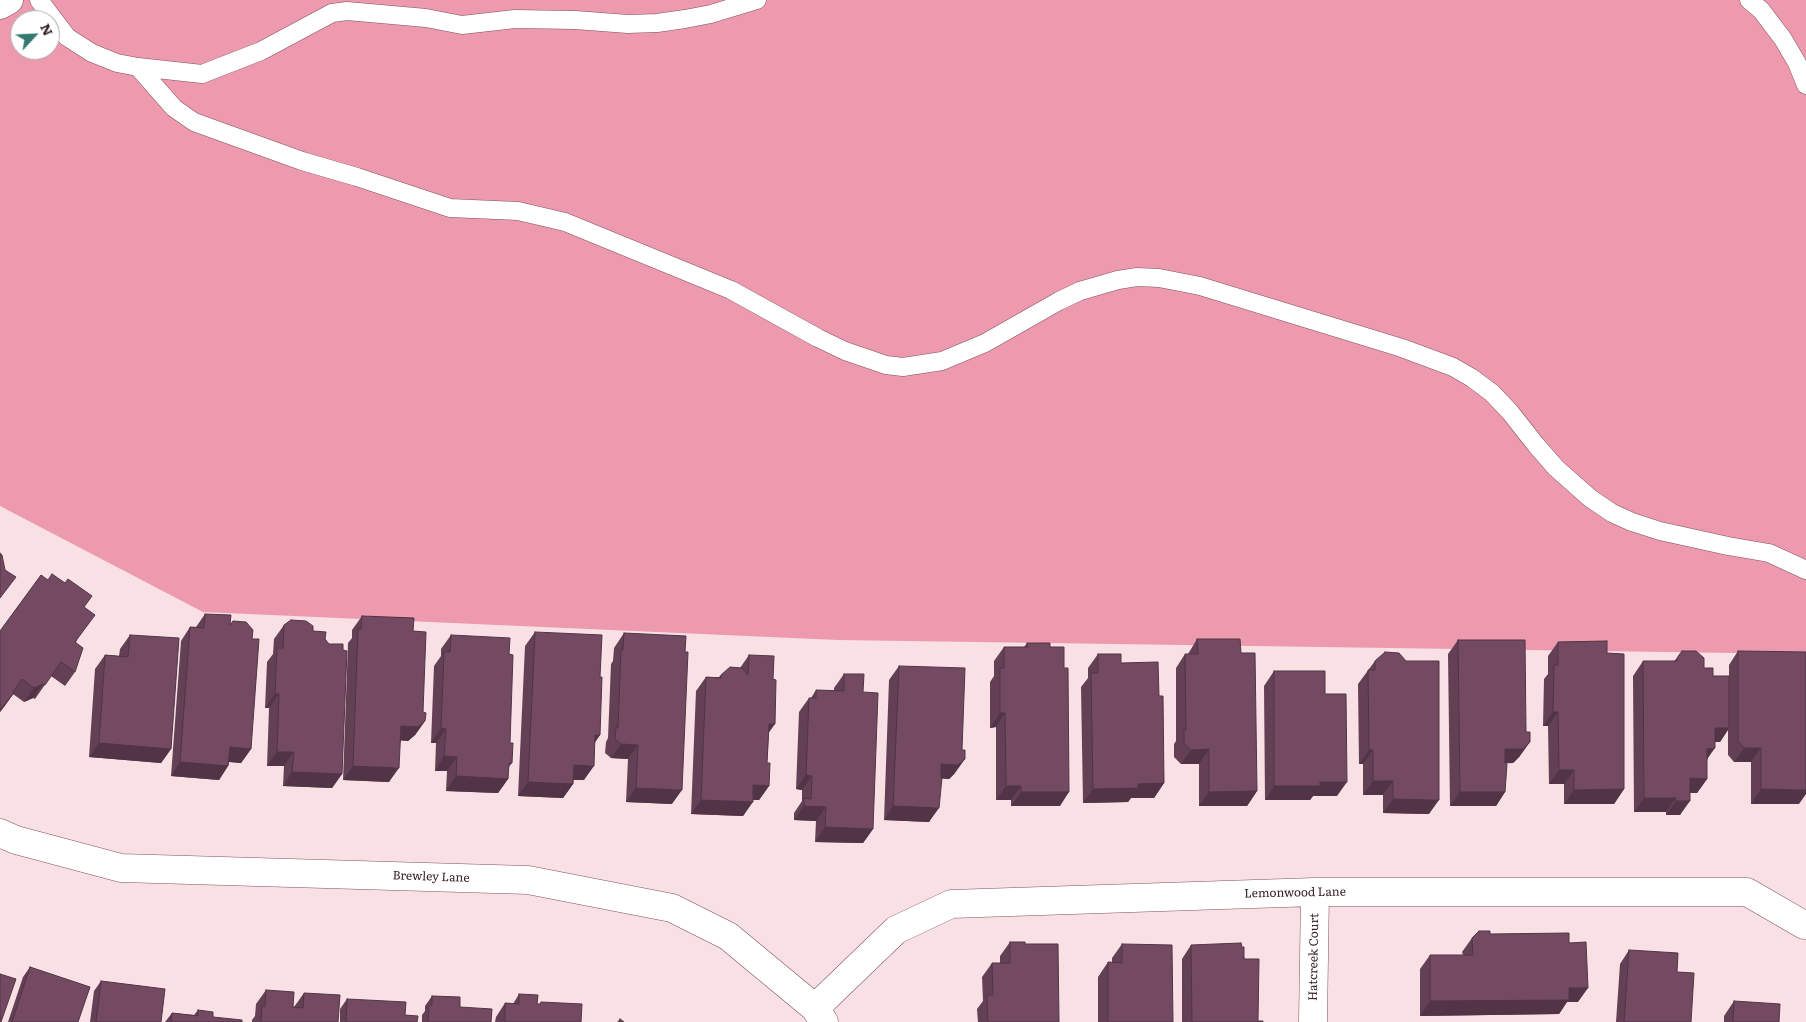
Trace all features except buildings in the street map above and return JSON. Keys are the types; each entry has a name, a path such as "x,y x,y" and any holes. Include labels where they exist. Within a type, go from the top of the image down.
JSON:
{"street":[{"path":"0,5 9,0"},
{"name":"Brewley Lane","path":"0,833 16,840 121,868 528,880 672,908 728,936 819,1015"},
{"name":"Lemonwood Lane","path":"819,1015 896,930 951,904 1315,892 1747,892 1804,925"},
{"name":"Hatcreek Court","path":"1313,1022 1315,892"}],"lane":[{"path":"38,0 67,37 92,53 117,63 138,68 202,74 261,51 332,13 346,11 426,18 462,25 515,19 575,20 628,24 657,23 694,17 719,12 757,0"},
{"path":"1749,0 1761,10 1783,39 1797,63 1806,84"},
{"path":"138,68 174,108 194,122 302,161 450,208 518,210 565,222 731,290 844,351 886,365 903,367 942,361 985,343 1080,291 1118,280 1136,277 1159,278 1208,289 1402,348 1453,367 1492,393 1556,468 1590,498 1612,513 1660,531 1769,553 1806,570"}],"shaded area":[{"path":"0,0 1806,0 1806,654 838,640 203,612 0,506"}]}
